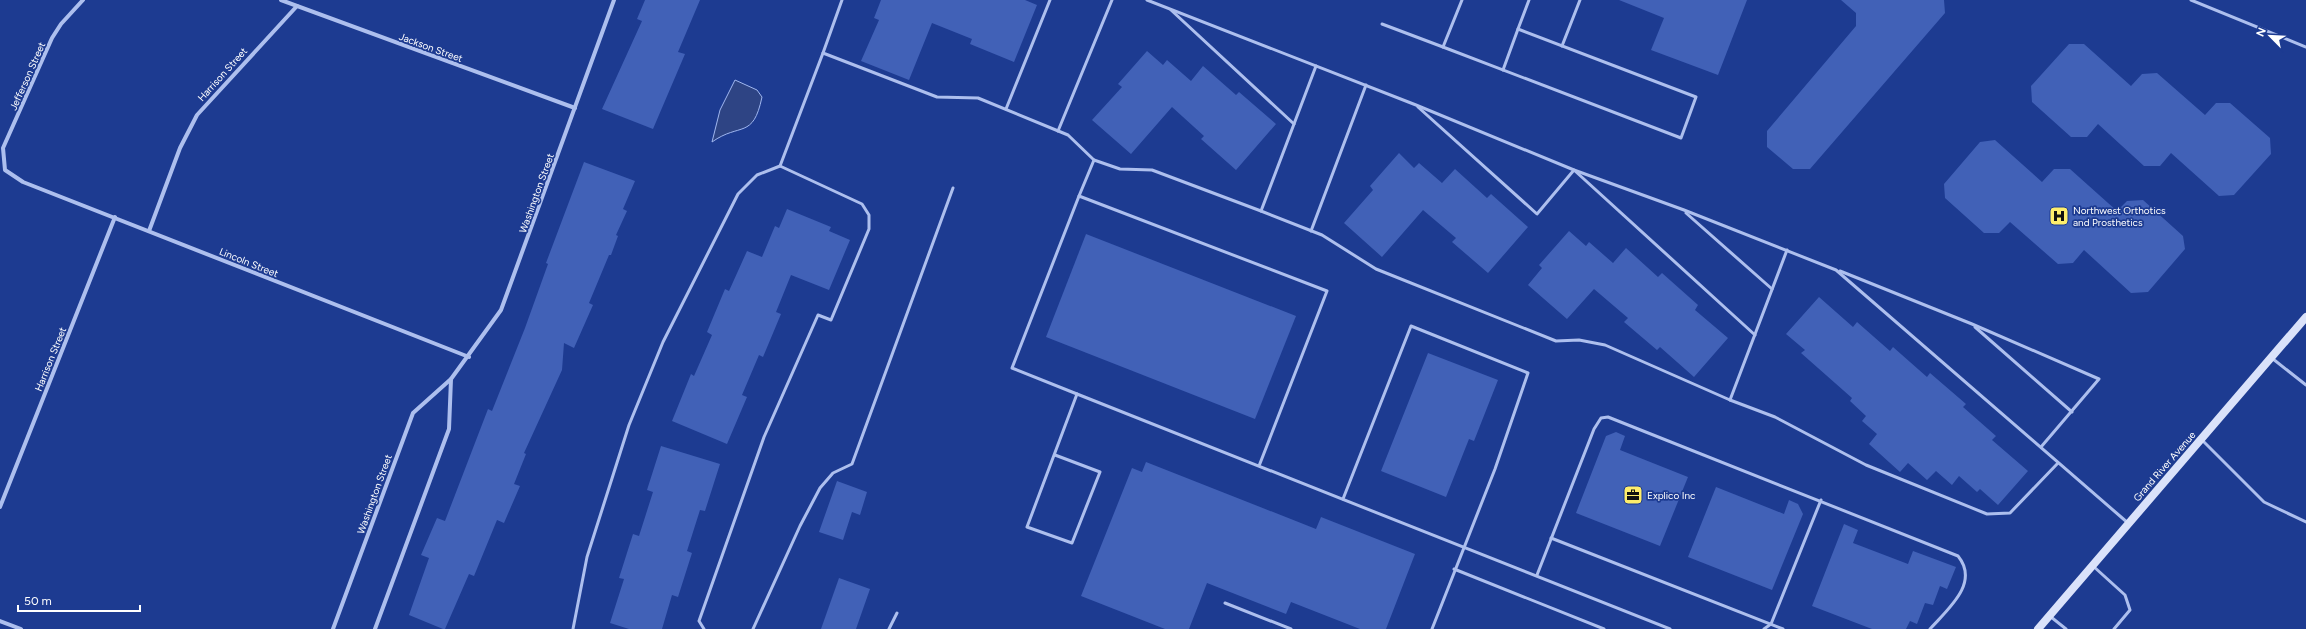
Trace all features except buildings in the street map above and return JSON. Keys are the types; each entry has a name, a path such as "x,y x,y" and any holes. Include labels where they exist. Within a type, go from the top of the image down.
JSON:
{"main road":[{"name":"Grand River Avenue","path":"2038,629 2306,317"}],"street":[{"name":"Jefferson Street","path":"23,182 5,170 3,148 52,38 61,24 83,0"},
{"name":"Jackson Street","path":"281,0 575,108"},
{"name":"Washington Street","path":"333,629 413,413 451,379 469,357 501,310 614,0"},
{"name":"Harrison Street","path":"149,231 180,148 197,115 297,6"},
{"name":"Lincoln Street","path":"23,182 469,357"},
{"name":"Harrison Street","path":"0,507 115,217"},
{"path":"375,629 449,429 451,379"},
{"path":"0,621 21,629"}],"lane":[{"path":"780,166 842,0"},
{"path":"1006,109 1050,0"},
{"path":"1058,131 1112,0"},
{"path":"1148,0 1366,85 1574,170 1684,210 1787,250 1972,324 2099,379 2041,447"},
{"path":"1443,47 1462,0"},
{"path":"1503,70 1529,0"},
{"path":"1562,46 1580,0"},
{"path":"2191,0 2306,47"},
{"path":"1169,8 1294,124"},
{"path":"1382,24 1681,138 1696,97 1518,29"},
{"path":"823,53 937,98 978,98 1006,109 1068,135 1094,160 1120,169 1152,170 1261,211 1322,235 1376,269 1556,341 1580,340 1604,345 1730,400 1775,416 1866,465 1987,514 2010,513 2058,463"},
{"path":"1261,211 1316,66"},
{"path":"1311,231 1366,85"},
{"path":"1416,105 1537,214 1574,170"},
{"path":"1094,160 1012,368 1670,629"},
{"path":"573,629 587,557 629,425 663,342 738,194 757,175 780,166 862,204 868,215 869,229 831,320 818,315 764,437 699,621 704,629"},
{"path":"1574,170 1755,335"},
{"path":"753,629 820,488 833,473 852,464 953,188"},
{"path":"1079,196 1327,291 1259,466"},
{"path":"1684,210 1772,289"},
{"path":"1730,400 1787,250"},
{"path":"1836,270 2128,524"},
{"path":"1972,324 2072,412"},
{"path":"1343,499 1411,326 1528,373 1495,469 1432,629"},
{"path":"2271,358 2306,385"},
{"path":"1055,455 1100,472 1072,544 1027,527 1077,394"},
{"path":"1537,575 1594,429 1602,418 1608,417 1821,500 1958,556 1965,564 1966,579 1962,593 1930,629"},
{"path":"2201,439 2264,502 2306,522"},
{"path":"1764,629 1771,624 1821,500"},
{"path":"1552,538 1783,629"},
{"path":"2092,566 2125,595 2130,610 2114,629"},
{"path":"1454,570 1604,629"},
{"path":"1225,603 1291,629"},
{"path":"888,629 897,613"},
{"path":"2049,616 2066,629"},
{"path":"1771,624 1773,629"}],"water":[{"path":"735,80 757,90 762,97 758,110 750,125 722,136 712,142 720,110"}],"place":[{"name":"Northwest Orthotics and Prosthetics","path":"2059,216"},
{"name":"Explico Inc","path":"1633,495"}]}
